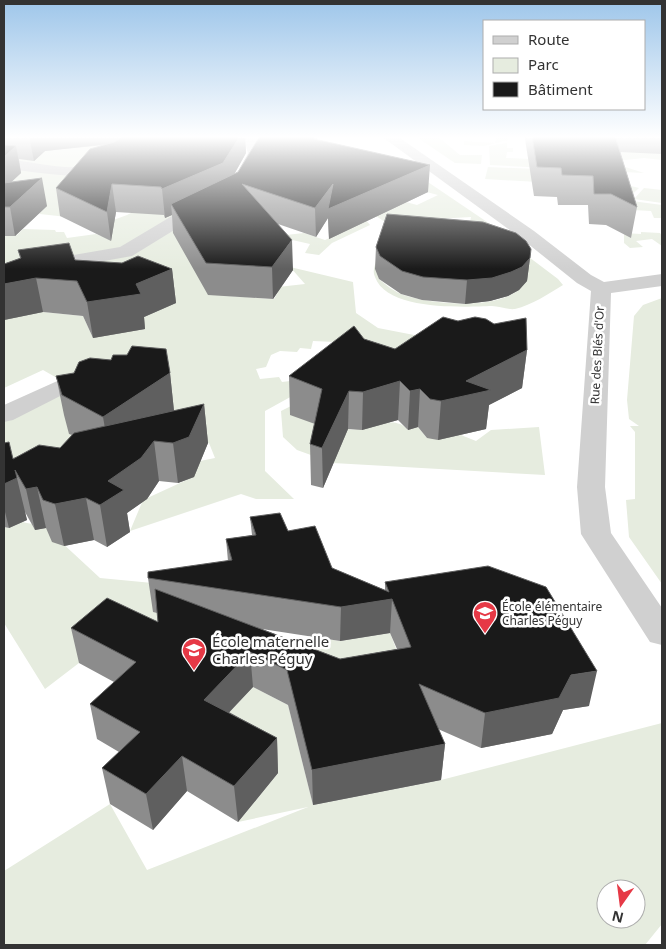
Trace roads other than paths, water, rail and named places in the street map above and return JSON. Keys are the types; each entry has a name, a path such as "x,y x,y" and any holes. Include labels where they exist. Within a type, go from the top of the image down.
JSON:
{"street":[{"path":"4,273 125,252 178,220 228,197 239,180"},
{"name":"Rue des Blés d'Or","path":"451,180 528,235 584,279 601,288 590,487 596,534 662,633"},
{"path":"601,288 662,280"},
{"path":"4,415 64,385"}],"place":[{"name":"École élémentaire Charles Péguy","path":"485,634"},
{"name":"École maternelle Charles Péguy","path":"194,671"}]}
